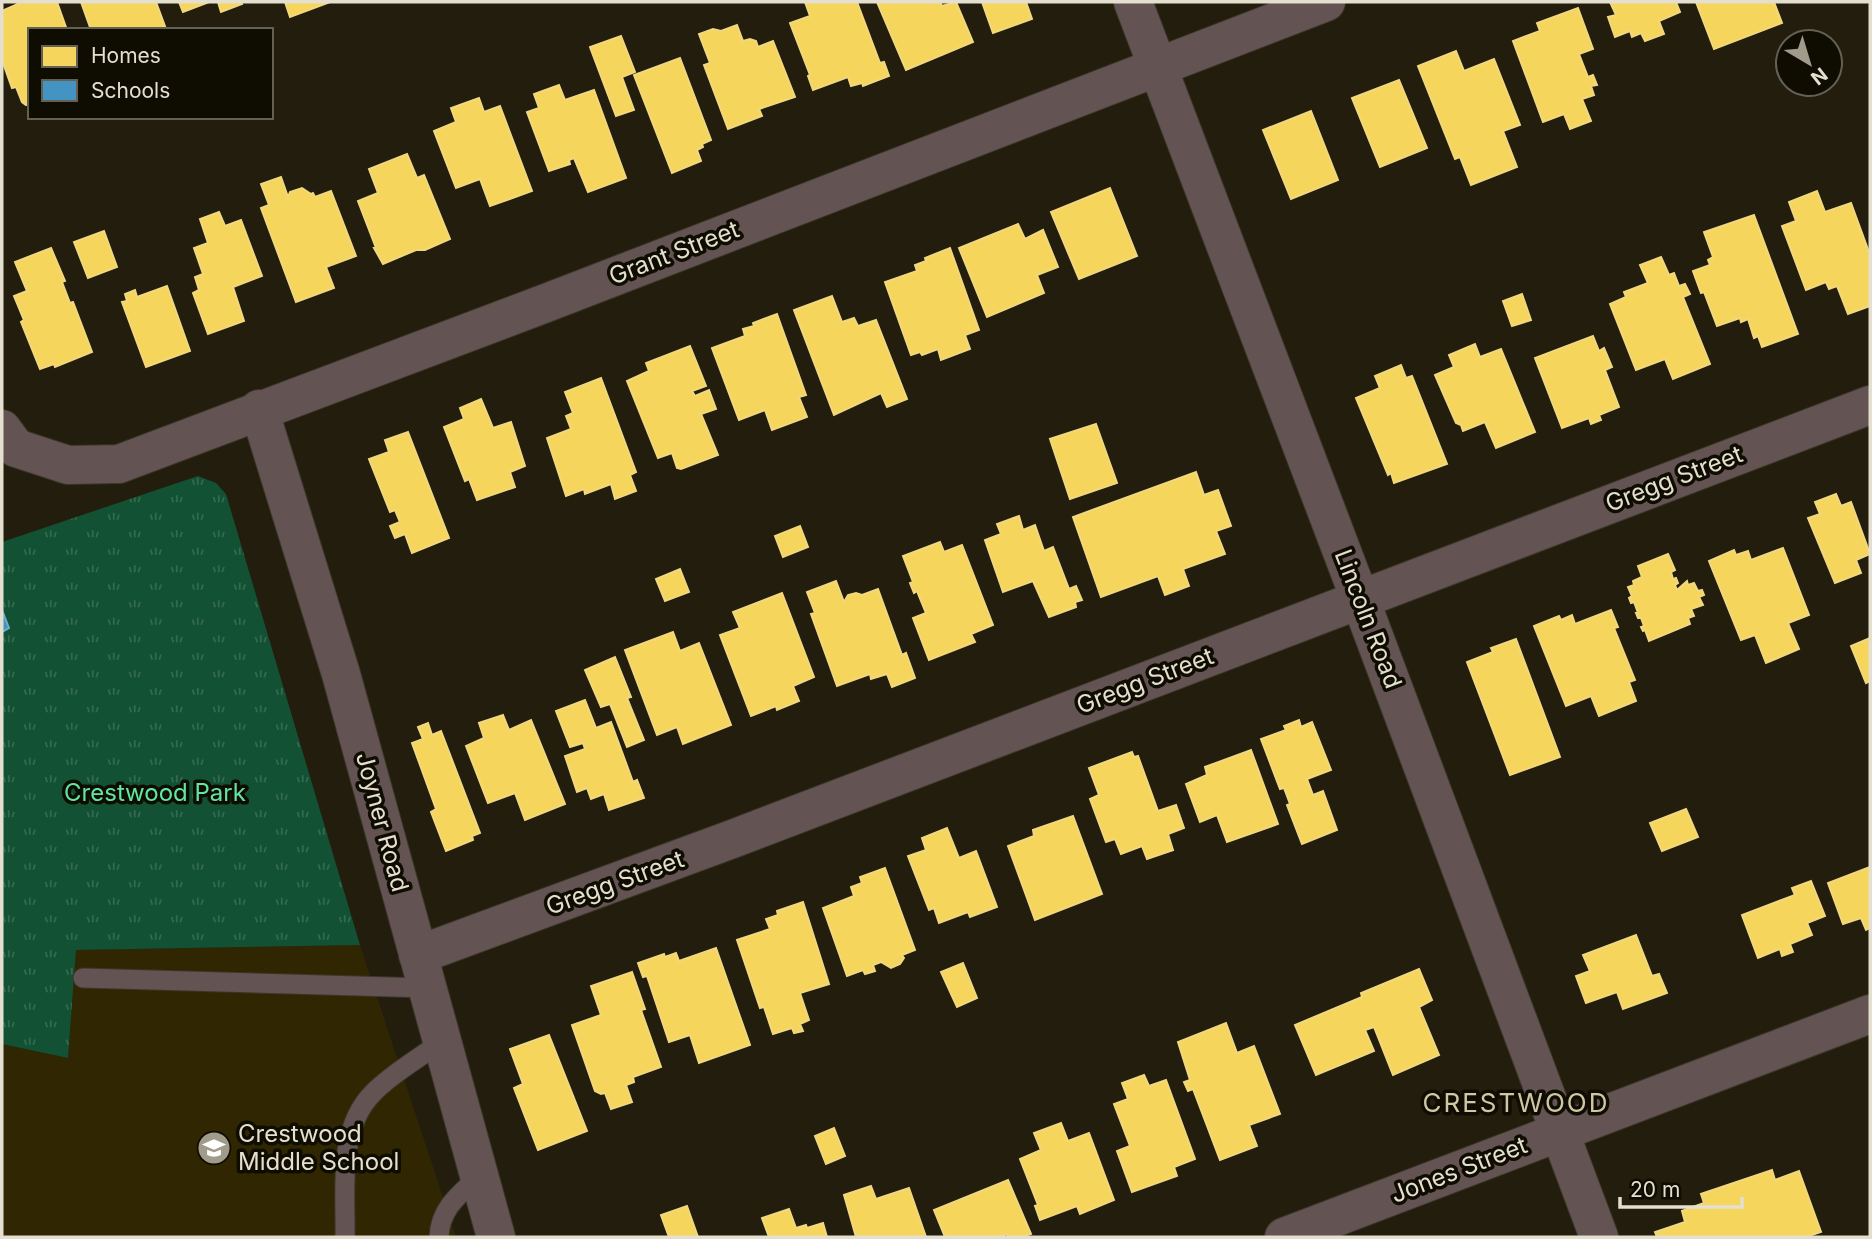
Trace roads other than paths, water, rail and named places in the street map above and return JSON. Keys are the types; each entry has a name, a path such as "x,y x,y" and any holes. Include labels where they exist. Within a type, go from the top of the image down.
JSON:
{"street":[{"name":"Lincoln Road","path":"1133,2 1598,1237"},
{"name":"Grant Street","path":"9,439 68,465 118,464 546,303 1326,2"},
{"name":"Gregg Street","path":"423,972 748,833 1870,405"},
{"name":"Joyner Road","path":"259,410 341,674 496,1237"},
{"name":"Jones Street","path":"1284,1237 1870,1014"}],"lane":[{"path":"83,978 423,972"},
{"path":"345,1237 348,1136 357,1113 373,1092 442,1041"},
{"path":"439,1237 439,1228 449,1204 479,1176"}],"place":[{"name":"Crestwood Middle School","path":"214,1148"}],"district":[{"name":"CRESTWOOD","path":"1516,1103"}],"park label":[{"name":"Crestwood Park","path":"155,793"}]}
